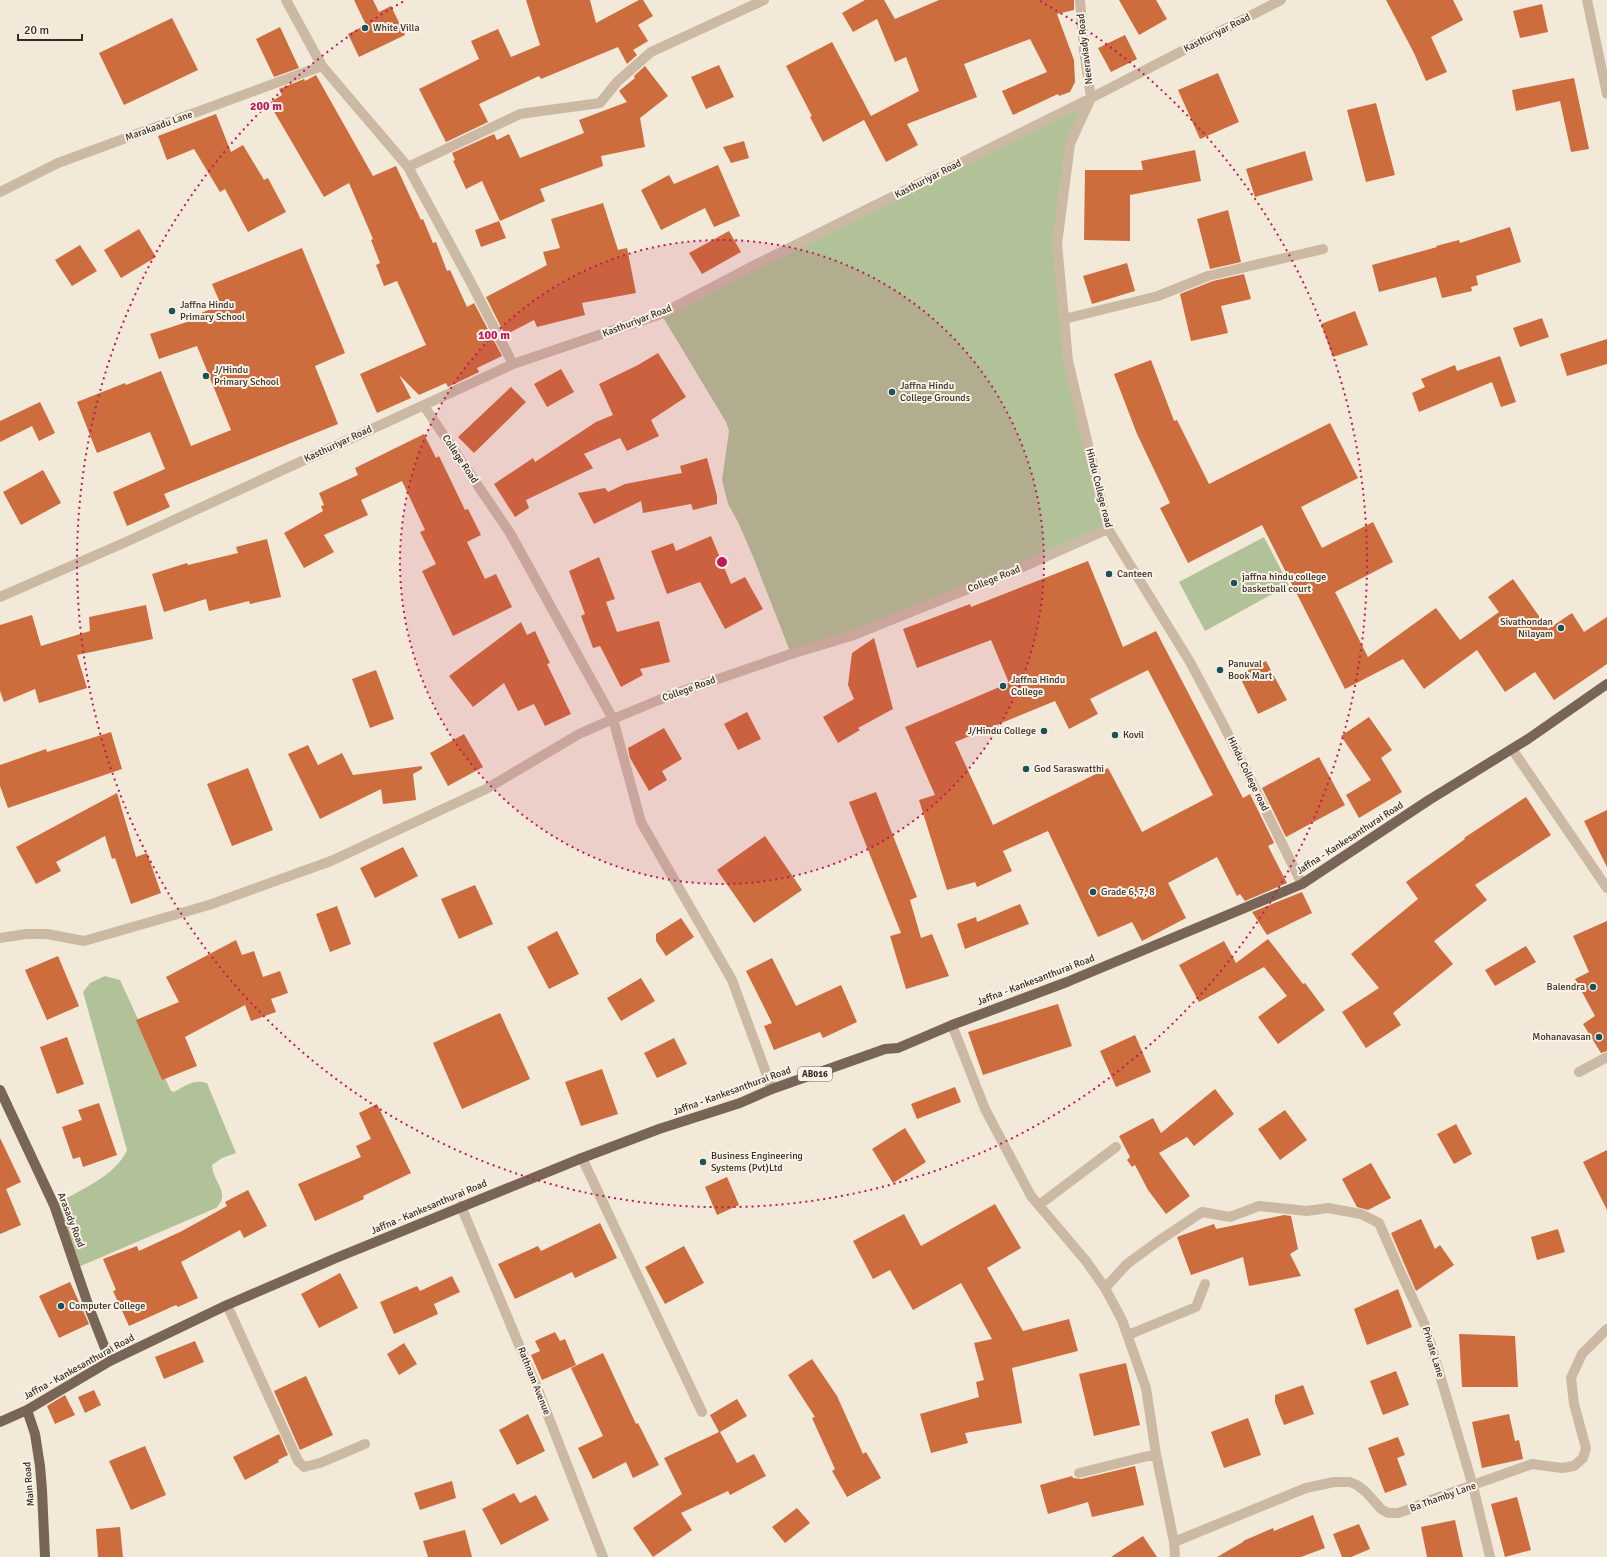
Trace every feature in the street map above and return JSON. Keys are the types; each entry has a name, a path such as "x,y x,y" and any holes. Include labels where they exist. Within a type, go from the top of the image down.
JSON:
{"main road":[{"name":"Jaffna - Kankesanthurai Road","path":"0,1422 27,1410 110,1361 227,1305 461,1206 659,1129 740,1103 772,1089 885,1049 898,1048 952,1025 1116,962 1302,884 1429,800 1512,749 1607,684"},
{"name":"Arasady Road","path":"0,1090 54,1205 90,1310 110,1361"},
{"name":"Main Road","path":"27,1410 35,1434 40,1466 45,1557"}],"street":[{"path":"286,0 322,66 408,167 513,364"},
{"path":"408,167 520,114 600,103 617,82 651,52 764,0"},
{"name":"Neeraviady Road","path":"1080,0 1084,50 1091,98"},
{"name":"Kasthuriyar Road","path":"0,597 424,406 513,364 661,314 1091,98 1280,0"},
{"path":"1587,0 1607,94"},
{"name":"Marakaadu Lane","path":"0,192 58,163 322,66"},
{"name":"Hindu College road","path":"1091,98 1070,144 1056,244 1068,361 1108,529 1190,662 1224,726 1302,884"},
{"path":"1064,319 1158,296 1208,276 1323,249"},
{"name":"College Road","path":"424,406 510,533 613,719 670,695 791,654 851,636 1017,569 1108,529"},
{"path":"0,938 26,934 47,934 84,941 209,905 331,861 486,789 579,734 613,719 641,822 732,980 772,1089"},
{"path":"1512,749 1607,888"},
{"path":"952,1025 985,1110 1031,1196 1086,1261 1106,1288 1122,1320 1146,1388 1156,1454 1174,1542 1175,1557"},
{"path":"1579,1072 1607,1057"},
{"path":"1039,1205 1116,1147"},
{"path":"582,1158 702,1412"},
{"name":"Rathnam Avenue","path":"461,1206 540,1395 603,1557"},
{"name":"Private Lane","path":"1106,1288 1127,1264 1202,1212 1230,1217 1259,1206 1307,1211 1328,1208 1361,1214 1379,1223 1425,1325 1472,1486 1490,1557"},
{"path":"1128,1335 1196,1306 1205,1284"},
{"path":"227,1305 298,1461 304,1466 320,1463 365,1444"},
{"name":"Ba Thamby Lane","path":"1174,1542 1306,1488 1322,1484 1350,1482 1357,1485 1366,1492 1381,1509 1388,1513 1410,1509 1428,1501 1532,1464 1562,1468 1574,1466 1582,1458 1586,1448 1574,1404 1571,1378 1582,1354 1607,1328"},
{"path":"1079,1473 1156,1454"}],"green space":[{"name":"Jaffna Hindu College Grounds","path":"1091,98 1070,144 1057,244 1068,361 1108,529 1025,566 791,654 754,559 738,522 728,504 722,480 729,431 726,422 661,314"},
{"name":"jaffna hindu college basketball court","path":"1264,537 1289,585 1205,631 1179,582"},
{"path":"105,976 120,980 171,1091 174,1092 186,1085 198,1082 207,1083 236,1153 222,1158 212,1165 222,1192 220,1203 216,1208 76,1268 54,1205 105,1175 122,1159 127,1150 83,992 90,983"}],"building":[{"path":"354,0 373,0 379,12 391,6 405,35 359,57 348,34 366,25"},
{"path":"526,0 590,0 596,23 639,0 643,0 653,16 638,25 648,41 633,50 637,55 627,64 618,47 541,79 539,76 479,104 488,122 446,142 419,89 479,59 471,41 498,29 511,57 540,45"},
{"path":"865,0 884,0 895,19 939,0 1074,0 1074,10 1057,14 1074,60 1075,82 1070,92 1059,96 1058,94 1013,115 1002,91 1047,72 1030,39 964,64 977,97 907,124 918,145 886,162 864,120 823,142 810,117 812,116 786,66 832,42 871,116 919,91 906,57 895,62 877,19 853,32 842,13"},
{"path":"1119,0 1156,0 1167,19 1139,35"},
{"path":"1386,0 1453,0 1463,20 1431,37 1447,72 1426,81 1414,53"},
{"path":"1542,4 1548,32 1520,38 1513,11"},
{"path":"172,18 198,70 124,105 99,53"},
{"path":"280,27 299,68 274,77 256,39"},
{"path":"1125,35 1137,59 1111,72 1098,48"},
{"path":"719,65 734,97 706,109 691,77"},
{"path":"645,66 668,96 640,118 645,147 601,156 603,166 540,189 545,201 500,221 482,181 466,189 453,161 455,160 452,153 494,134 497,140 509,134 520,158 584,133 579,120 627,102 619,91 635,78 634,76"},
{"path":"1218,73 1239,122 1200,139 1178,90"},
{"path":"316,75 373,176 396,166 421,220 423,219 433,243 436,242 447,271 450,270 467,307 474,303 502,356 477,368 479,372 448,387 446,383 419,395 399,375 411,398 377,413 360,374 426,345 397,281 384,286 376,265 380,263 371,240 373,239 349,183 324,197 269,103 282,95 279,89 304,79 305,81"},
{"path":"1574,78 1589,149 1571,152 1560,101 1516,111 1512,90"},
{"path":"1376,103 1395,175 1366,182 1347,110"},
{"path":"216,114 231,152 243,145 264,180 268,178 286,212 248,232 225,189 220,192 194,149 167,160 158,136"},
{"path":"744,141 749,158 731,163 723,147"},
{"path":"1195,150 1201,181 1130,195 1130,241 1084,240 1085,170 1143,170 1141,161"},
{"path":"1305,151 1313,180 1255,197 1246,169"},
{"path":"718,165 740,216 714,227 705,208 661,230 641,190 669,175 674,184"},
{"path":"603,203 618,250 627,248 636,293 582,303 585,315 537,327 534,320 505,335 486,297 547,265 543,252 560,248 551,219"},
{"path":"1228,210 1241,262 1210,269 1197,219"},
{"path":"499,221 506,238 481,247 475,230"},
{"path":"1510,227 1521,262 1476,276 1478,285 1471,287 1472,291 1442,298 1436,277 1379,292 1372,265 1459,240 1460,243"},
{"path":"139,229 156,257 121,278 104,250"},
{"path":"729,231 741,252 702,274 689,253"},
{"path":"80,245 97,271 72,286 55,260"},
{"path":"302,248 345,353 315,366 338,424 164,494 170,507 127,526 113,492 165,469 150,432 97,453 77,402 125,383 126,385 161,371 191,446 231,430 197,346 159,359 150,334 187,322 186,319 221,305 212,284"},
{"path":"1127,263 1135,291 1092,304 1083,276"},
{"path":"1244,274 1251,299 1221,306 1228,333 1191,341 1180,294 1213,281"},
{"path":"1355,311 1368,345 1333,357 1321,324"},
{"path":"1542,318 1549,337 1520,347 1513,328"},
{"path":"1607,339 1607,364 1567,376 1560,354"},
{"path":"658,353 686,397 651,420 659,436 627,451 620,438 584,454 593,468 526,500 529,508 515,517 494,484 533,458 535,462 596,422 613,415 599,384 638,365"},
{"path":"1500,356 1516,402 1501,407 1492,382 1419,412 1412,393 1425,387 1421,379 1455,365 1457,371"},
{"path":"1151,360 1174,421 1177,420 1209,484 1330,423 1358,478 1301,507 1322,548 1373,522 1393,562 1335,592 1368,657 1436,608 1460,640 1499,612 1488,597 1513,579 1548,629 1572,613 1584,632 1607,617 1607,664 1554,700 1535,672 1505,692 1477,650 1424,689 1403,659 1345,689 1262,525 1188,563 1160,508 1170,503 1137,434 1114,374"},
{"path":"561,369 574,392 547,407 534,384"},
{"path":"511,387 526,402 474,453 458,437"},
{"path":"40,402 55,433 39,441 32,426 0,442 0,421"},
{"path":"424,434 436,458 439,456 465,510 468,509 481,535 467,542 485,579 496,574 512,607 453,636 422,571 436,564 420,532 425,530 402,481 361,500 368,515 324,535 334,552 304,568 284,533 323,511 321,506 324,505 319,493 358,475 355,468"},
{"path":"707,458 717,496 717,504 693,510 691,504 643,513 641,501 594,524 578,493 605,488 608,492 625,484 682,473 680,466"},
{"path":"43,470 61,503 21,525 3,492"},
{"path":"711,536 731,584 745,577 763,609 725,629 700,582 667,594 651,551 673,543 676,551"},
{"path":"267,539 281,597 250,604 249,601 209,611 206,599 164,612 152,574 187,563 188,565 238,553 236,547"},
{"path":"599,557 615,599 606,602 617,632 659,621 670,662 640,669 643,675 621,687 600,646 593,648 581,616 585,614 569,571"},
{"path":"1088,561 1123,647 1156,631 1243,798 1250,794 1274,843 1268,846 1287,883 1245,901 1240,894 1237,896 1217,857 1168,883 1186,918 1142,941 1132,922 1098,937 1048,831 1003,851 1012,871 977,887 975,882 947,890 919,800 935,795 905,727 1009,683 991,640 917,668 903,629 970,604 971,607","holes":["1148,670 1213,795 1142,832 1108,768 993,825 955,742 1055,701 1069,729 1098,714 1090,699"]},
{"path":"146,605 153,639 77,655 87,688 39,703 35,689 4,702 0,691 0,625 32,615 41,646 90,631 89,617"},
{"path":"521,622 527,635 535,631 550,663 547,664 571,714 545,726 534,704 518,711 504,683 473,707 449,676"},
{"path":"874,638 893,709 858,728 860,730 838,743 823,717 854,699 848,685 852,653"},
{"path":"1266,661 1287,700 1258,714 1239,675"},
{"path":"376,670 394,719 370,728 352,679"},
{"path":"747,712 761,739 738,750 724,724"},
{"path":"1369,717 1392,750 1381,758 1402,792 1359,818 1346,795 1371,780 1341,736"},
{"path":"664,728 682,759 662,771 667,780 649,791 630,758 628,748"},
{"path":"111,732 122,769 8,808 0,786 0,765 46,749 47,752"},
{"path":"464,734 483,767 448,786 430,753"},
{"path":"308,745 318,765 342,753 353,775 422,766 422,769 413,774 416,800 383,804 381,789 320,819 288,754"},
{"path":"1319,757 1345,805 1286,837 1262,788"},
{"path":"248,768 273,830 232,846 207,784"},
{"path":"876,792 917,897 910,900 921,938 932,934 949,976 906,989 890,936 901,933 849,802"},
{"path":"117,793 136,857 147,853 161,893 131,904 115,858 112,859 105,836 56,862 61,871 36,884 16,847"},
{"path":"1526,797 1551,835 1475,885 1487,900 1434,941 1453,964 1393,1013 1401,1025 1366,1048 1342,1012 1379,988 1351,954 1418,899 1406,882 1465,839 1464,838"},
{"path":"1607,810 1607,867 1584,821"},
{"path":"765,836 802,890 754,923 717,870"},
{"path":"403,847 418,876 375,898 360,868"},
{"path":"475,885 493,924 459,939 441,899"},
{"path":"1302,892 1312,913 1267,935 1252,912"},
{"path":"1020,904 1029,924 965,949 957,924 976,917 977,922"},
{"path":"337,906 351,944 330,952 316,914"},
{"path":"681,918 694,937 666,956 656,941 656,934"},
{"path":"1607,921 1607,1051 1601,1053 1583,1024 1595,1016 1575,979 1589,972 1573,936"},
{"path":"557,931 579,974 549,989 527,947"},
{"path":"1268,939 1303,984 1305,983 1325,1010 1278,1044 1258,1017 1287,996 1264,967 1199,1002 1179,965 1224,941 1236,963"},
{"path":"236,940 242,955 254,951 263,977 280,971 288,993 271,999 276,1012 251,1021 245,1005 185,1037 197,1066 162,1080 136,1020 179,1002 166,977"},
{"path":"1526,946 1536,962 1495,986 1485,970"},
{"path":"58,956 79,1006 47,1020 25,970"},
{"path":"772,958 796,1006 841,985 857,1022 823,1038 820,1032 774,1050 764,1026 772,1023 746,971"},
{"path":"641,978 655,1001 621,1021 607,998"},
{"path":"1058,1004 1072,1046 983,1075 968,1032"},
{"path":"500,1013 530,1079 462,1109 433,1043"},
{"path":"1135,1035 1151,1072 1116,1087 1100,1051"},
{"path":"67,1037 84,1084 57,1094 40,1047"},
{"path":"674,1038 687,1064 657,1078 644,1053"},
{"path":"602,1069 618,1114 581,1126 565,1082"},
{"path":"955,1087 961,1102 917,1119 911,1104"},
{"path":"1215,1089 1234,1114 1194,1146 1187,1137 1159,1153 1190,1196 1166,1214 1148,1190 1135,1165 1132,1167 1127,1160 1130,1157 1119,1136 1153,1118 1161,1133"},
{"path":"99,1103 117,1155 83,1167 80,1157 73,1159 62,1127 82,1120 78,1110"},
{"path":"377,1104 411,1173 363,1196 364,1199 315,1221 298,1184 361,1157 356,1146 371,1139 359,1113"},
{"path":"1285,1110 1307,1140 1280,1160 1258,1129"},
{"path":"1456,1124 1472,1154 1454,1164 1437,1134"},
{"path":"905,1128 926,1162 893,1183 872,1149"},
{"path":"0,1138 21,1182 6,1189 21,1225 0,1234"},
{"path":"1607,1150 1607,1210 1583,1162"},
{"path":"1371,1163 1391,1198 1368,1210 1357,1207 1342,1179"},
{"path":"727,1177 739,1205 717,1215 705,1187"},
{"path":"248,1190 267,1226 244,1238 240,1230 181,1262 198,1298 178,1307 176,1305 129,1326 113,1291 116,1290 103,1259 137,1246 139,1251 182,1231 227,1206 225,1202"},
{"path":"995,1204 1021,1248 987,1268 1023,1331 1069,1319 1078,1351 1012,1368 1022,1423 965,1433 968,1443 931,1453 920,1414 979,1397 976,1382 984,1380 974,1343 992,1339 961,1283 913,1310 890,1270 873,1279 853,1241 904,1214 921,1246"},
{"path":"1284,1215 1291,1216 1298,1249 1290,1254 1301,1276 1249,1286 1243,1257 1191,1275 1177,1237 1214,1224 1216,1229"},
{"path":"1421,1219 1435,1249 1440,1245 1454,1265 1416,1291 1391,1233"},
{"path":"600,1223 617,1258 575,1278 572,1272 515,1299 498,1264 538,1246 541,1251"},
{"path":"1558,1229 1565,1252 1537,1260 1531,1237"},
{"path":"684,1246 704,1283 665,1304 645,1267"},
{"path":"340,1273 358,1308 319,1328 301,1294"},
{"path":"452,1276 460,1292 434,1304 438,1314 394,1334 380,1302 417,1286 420,1291"},
{"path":"70,1282 89,1324 59,1338 39,1296"},
{"path":"1398,1289 1412,1327 1367,1345 1354,1309"},
{"path":"555,1332 560,1341 565,1339 576,1365 542,1380 531,1355 540,1351 535,1341"},
{"path":"1459,1334 1515,1336 1518,1387 1462,1387"},
{"path":"195,1341 204,1362 164,1379 155,1357"},
{"path":"404,1343 417,1364 399,1375 387,1354"},
{"path":"603,1353 636,1424 638,1423 659,1465 633,1478 626,1462 593,1479 578,1448 603,1436 571,1368"},
{"path":"812,1359 837,1396 863,1454 866,1452 881,1478 847,1497 832,1471 835,1469 812,1418 815,1417 788,1375"},
{"path":"1126,1363 1140,1425 1094,1436 1079,1374"},
{"path":"1396,1371 1409,1405 1383,1415 1370,1381"},
{"path":"306,1376 333,1435 300,1450 274,1391"},
{"path":"1303,1385 1314,1414 1284,1425 1275,1402 1275,1395"},
{"path":"94,1390 101,1405 85,1413 78,1397"},
{"path":"65,1395 75,1415 55,1424 47,1406"},
{"path":"737,1399 747,1416 720,1432 737,1463 754,1454 766,1476 730,1495 728,1491 681,1513 692,1530 653,1557 633,1528 682,1494 664,1458 719,1432 710,1415"},
{"path":"528,1414 545,1451 517,1465 499,1430"},
{"path":"1509,1414 1515,1441 1519,1440 1523,1459 1482,1468 1472,1422"},
{"path":"1248,1418 1261,1455 1224,1468 1211,1432"},
{"path":"279,1434 288,1455 278,1460 279,1462 245,1480 233,1457"},
{"path":"1398,1437 1405,1455 1397,1458 1407,1485 1385,1493 1368,1448"},
{"path":"145,1446 166,1495 131,1510 109,1461"},
{"path":"1135,1466 1144,1505 1092,1517 1088,1502 1048,1514 1040,1485 1072,1476 1073,1478 1081,1479"},
{"path":"452,1481 456,1498 420,1510 414,1493"},
{"path":"514,1493 520,1503 536,1495 549,1520 501,1545 482,1509"},
{"path":"1517,1497 1531,1550 1505,1557 1491,1504"},
{"path":"797,1508 810,1523 785,1543 772,1527"},
{"path":"1313,1515 1325,1548 1301,1557 1217,1557 1243,1541 1273,1528 1274,1531"},
{"path":"1455,1520 1463,1557 1427,1557 1421,1527"},
{"path":"1359,1524 1370,1549 1351,1557 1342,1557 1333,1534"},
{"path":"120,1527 123,1557 98,1557 96,1529"},
{"path":"465,1530 472,1557 428,1557 423,1541"},
{"path":"1143,1536 1157,1557 1111,1557"}],"place":[{"name":"White Villa","path":"365,28"},
{"name":"Jaffna Hindu Primary School","path":"172,311"},
{"name":"J/Hindu Primary School","path":"206,376"},
{"name":"Jaffna Hindu College Grounds","path":"892,392"},
{"name":"Canteen","path":"1109,574"},
{"name":"jaffna hindu college basketball court","path":"1234,583"},
{"name":"Sivathondan Nilayam","path":"1561,628"},
{"name":"Panuval Book Mart","path":"1220,670"},
{"name":"Jaffna Hindu College","path":"1003,686"},
{"name":"J/Hindu College","path":"1044,731"},
{"name":"Kovil","path":"1115,735"},
{"name":"God Saraswatthi","path":"1026,769"},
{"name":"Grade 6, 7, 8","path":"1093,892"},
{"name":"Balendra","path":"1593,987"},
{"name":"Mohanavasan","path":"1599,1037"},
{"name":"Business Engineering Systems (Pvt)Ltd","path":"703,1162"},
{"name":"Computer College","path":"61,1306"}]}
